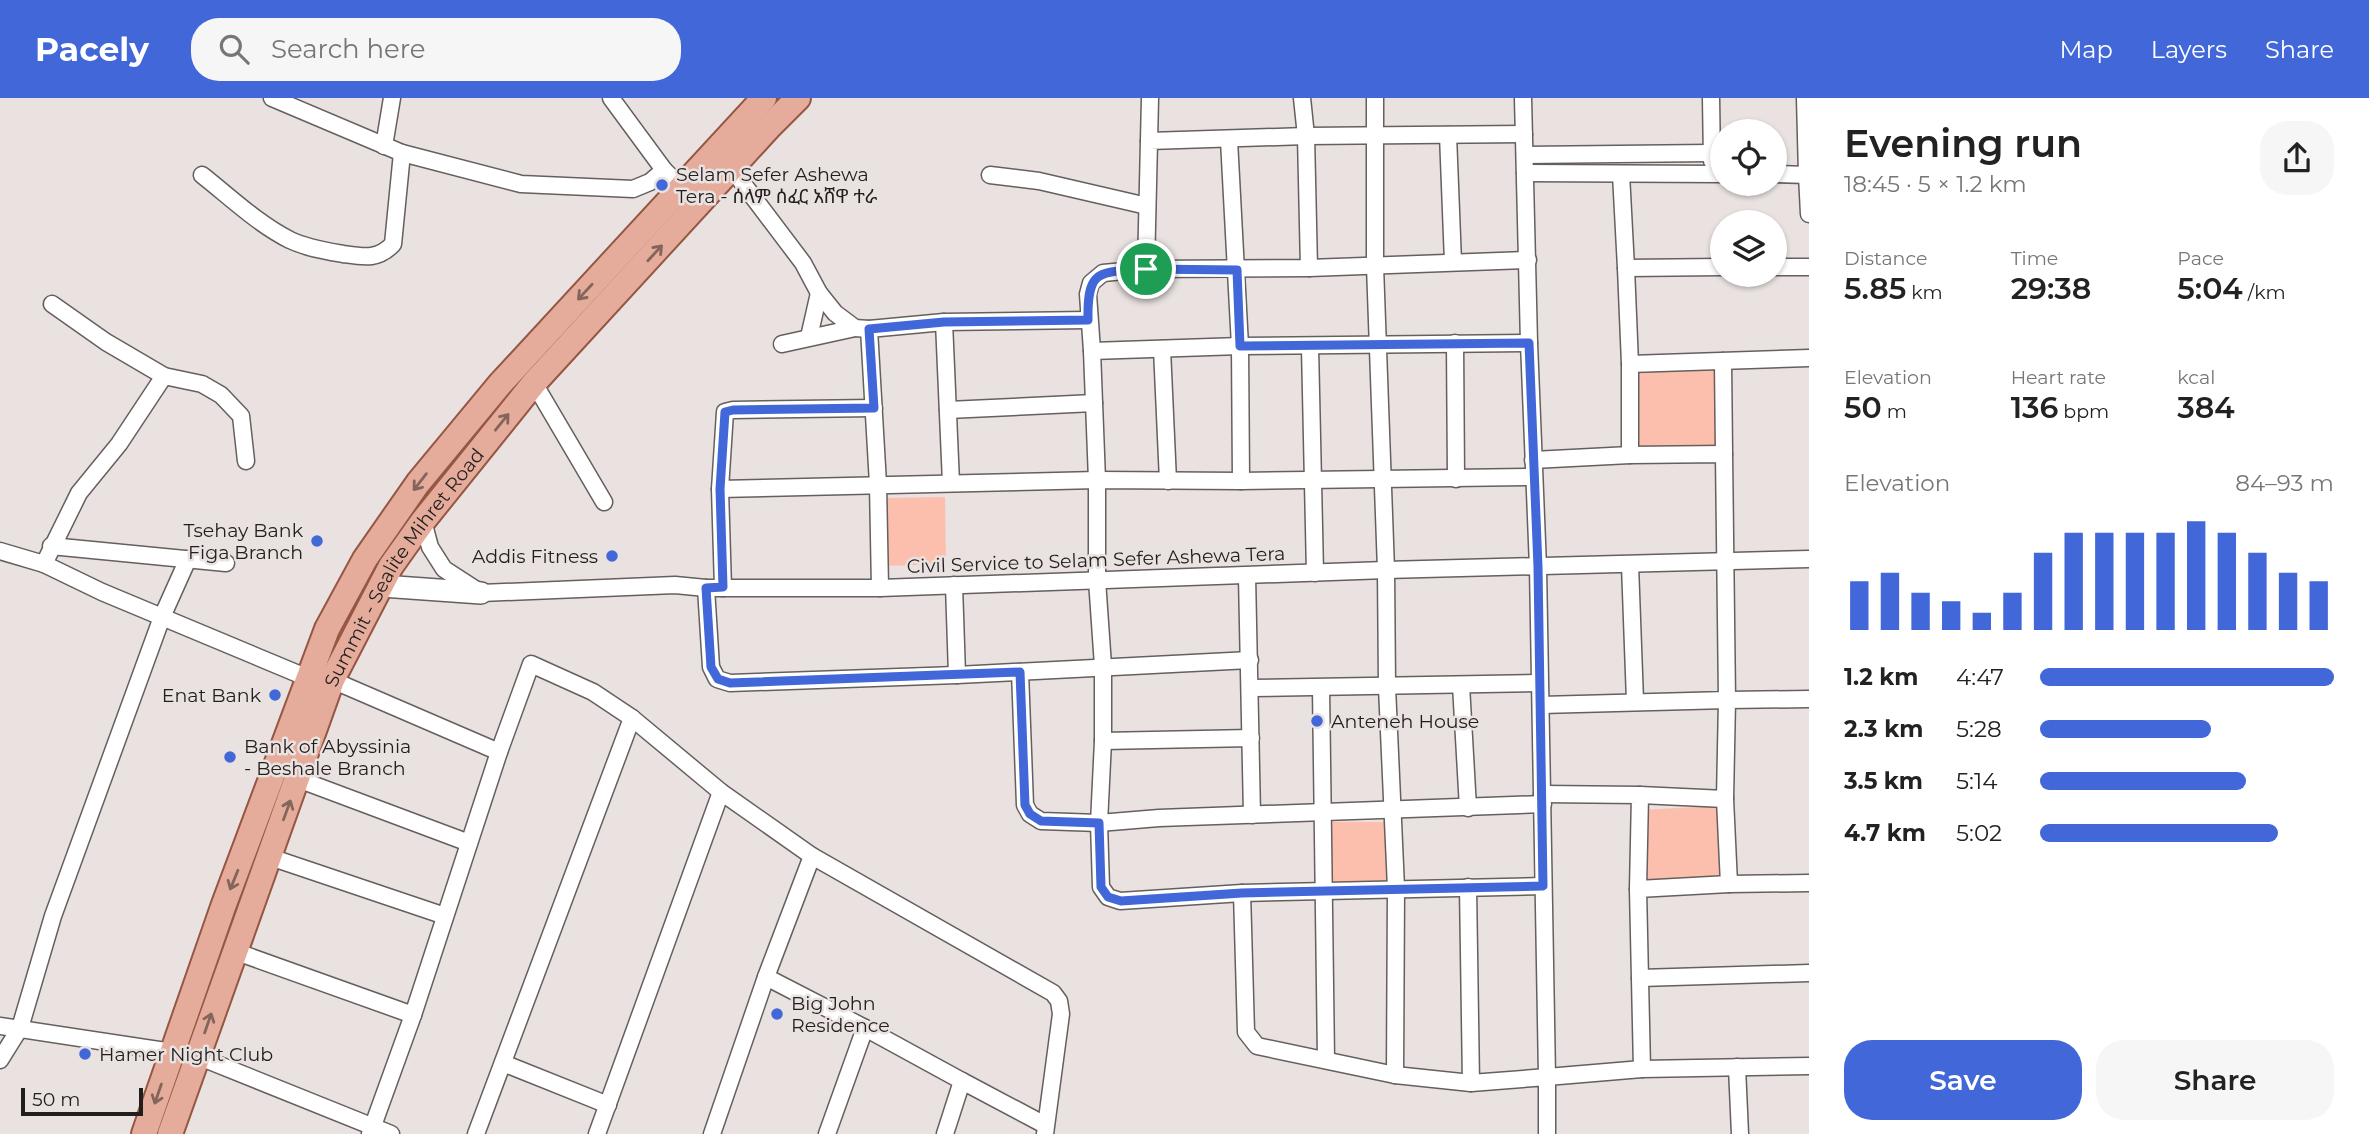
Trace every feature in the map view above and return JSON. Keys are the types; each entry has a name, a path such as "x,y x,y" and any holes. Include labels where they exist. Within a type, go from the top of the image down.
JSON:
{"main road":[{"name":"Summit - Sealite Mihret Road","path":"170,1134 298,779 320,679 382,586 391,566 423,521 534,383 732,169 762,111 798,98"},
{"path":"144,1134 172,1052 320,679 327,629 365,559 418,483 673,178 762,111"}],"street":[{"path":"272,98 402,153 521,184 632,190 650,182 673,178 611,98"},
{"path":"384,146 392,98"},
{"path":"1146,269 1150,98"},
{"path":"1302,98 1306,136 1309,268"},
{"path":"1375,98 1375,265 1395,888 1395,1074"},
{"path":"1523,98 1538,567 1547,1134"},
{"path":"1711,98 1711,119"},
{"path":"1805,98 1809,214"},
{"path":"1149,141 1524,134"},
{"path":"1448,135 1453,262"},
{"path":"1228,140 1240,346 1241,481"},
{"path":"202,174 292,241 319,250 367,258 384,254 393,244 402,153"},
{"path":"1525,155 1710,153"},
{"path":"732,169 803,262 819,293 835,313 862,328"},
{"path":"1525,173 1710,174"},
{"path":"1621,174 1630,364 1630,455"},
{"path":"1787,174 1808,174"},
{"path":"990,175 1038,181 1147,206"},
{"path":"1528,260 1237,270 1146,269 1103,273 1091,283 1088,294 1088,320 1093,351 1097,580 1103,666 1099,823 1101,887 1108,897 1121,901 1242,893 1543,886"},
{"path":"1626,268 1710,267"},
{"path":"1787,267 1809,267"},
{"path":"809,337 819,293"},
{"path":"52,304 106,342 164,376 202,384 221,395 241,416 246,461"},
{"path":"782,344 862,328 944,322 1088,320"},
{"path":"944,322 951,483"},
{"path":"862,328 874,408 880,588"},
{"path":"1455,343 1456,479"},
{"path":"1093,351 1240,346 1529,343"},
{"path":"1310,347 1315,573"},
{"path":"1162,349 1168,481"},
{"path":"1630,364 1809,358"},
{"path":"1723,361 1727,700 1725,799 1729,884"},
{"path":"44,564 79,493 119,444 164,376"},
{"path":"534,383 604,502"},
{"path":"948,410 1094,403"},
{"path":"874,408 725,412 711,667 718,679 730,683 957,675 1250,660"},
{"path":"720,489 1097,480 1456,479 1630,455 1724,454"},
{"path":"423,521 430,547 444,569 481,593"},
{"path":"51,546 226,563"},
{"path":"0,551 44,564 162,617 499,752"},
{"path":"0,1060 20,1028 53,916 162,617 188,559"},
{"name":"Civil Service to Selam Sefer Ashewa Tera","path":"481,593 675,585 714,588 880,588 1386,570 1809,559"},
{"path":"1630,565 1635,701"},
{"path":"1247,576 1252,815"},
{"path":"954,585 957,675"},
{"path":"382,586 481,593"},
{"path":"371,1130 413,1015 499,752 531,664 593,692 632,719 721,792 812,856 1053,993 1059,1001 1061,1014 1045,1130 865,1028 766,977"},
{"path":"1020,672 1025,805 1030,814 1041,821 1099,823 1468,808 1542,799 1640,795 1725,799"},
{"path":"1251,688 1539,683"},
{"path":"1461,685 1468,808"},
{"path":"1321,688 1326,1060"},
{"path":"1541,705 1809,699"},
{"path":"476,1134 632,719"},
{"path":"1103,741 1251,738"},
{"path":"298,779 469,843"},
{"path":"597,1134 721,792"},
{"path":"1640,795 1638,889 1642,1069"},
{"path":"712,1134 766,977 812,856"},
{"path":"270,857 445,916"},
{"path":"1638,889 1809,883"},
{"path":"1468,887 1471,1083"},
{"path":"1242,893 1247,1032 1257,1046 1395,1074 1471,1083 1642,1069 1809,1066"},
{"path":"234,951 413,1015"},
{"path":"1640,978 1809,973"},
{"path":"0,1026 172,1052"},
{"path":"827,1134 865,1028"},
{"path":"197,1056 371,1130 391,1134"},
{"path":"503,1063 608,1105"},
{"path":"1737,1067 1740,1134"},
{"path":"944,1134 962,1082"}],"shaded area":[{"path":"1721,370 1721,458 1636,460 1636,372"},
{"path":"945,497 946,564 885,566 883,498"},
{"path":"1717,806 1721,879 1644,881 1639,810"},
{"path":"1327,822 1388,822 1392,885 1329,889"}],"place":[{"name":"Selam Sefer Ashewa Tera - ሰላም ሰፈር አሸዋ ተራ","path":"662,185"},
{"name":"Tsehay Bank Figa Branch","path":"317,541"},
{"name":"Addis Fitness","path":"612,556"},
{"name":"Enat Bank","path":"275,695"},
{"name":"Anteneh House","path":"1317,721"},
{"name":"Bank of Abyssinia - Beshale Branch","path":"230,757"},
{"name":"Big John Residence","path":"777,1014"},
{"name":"Hamer Night Club","path":"85,1054"}],"route":[{"path":"1146,269 1237,270 1240,346 1529,343 1538,567 1543,886 1242,893 1121,901 1108,897 1101,887 1099,823 1041,821 1030,814 1025,805 1020,672 730,683 718,679 711,667 706,588 723,587 720,489 725,412 874,408 869,329 944,322 1088,320 1088,294 1091,283 1103,273 1146,269"}]}
